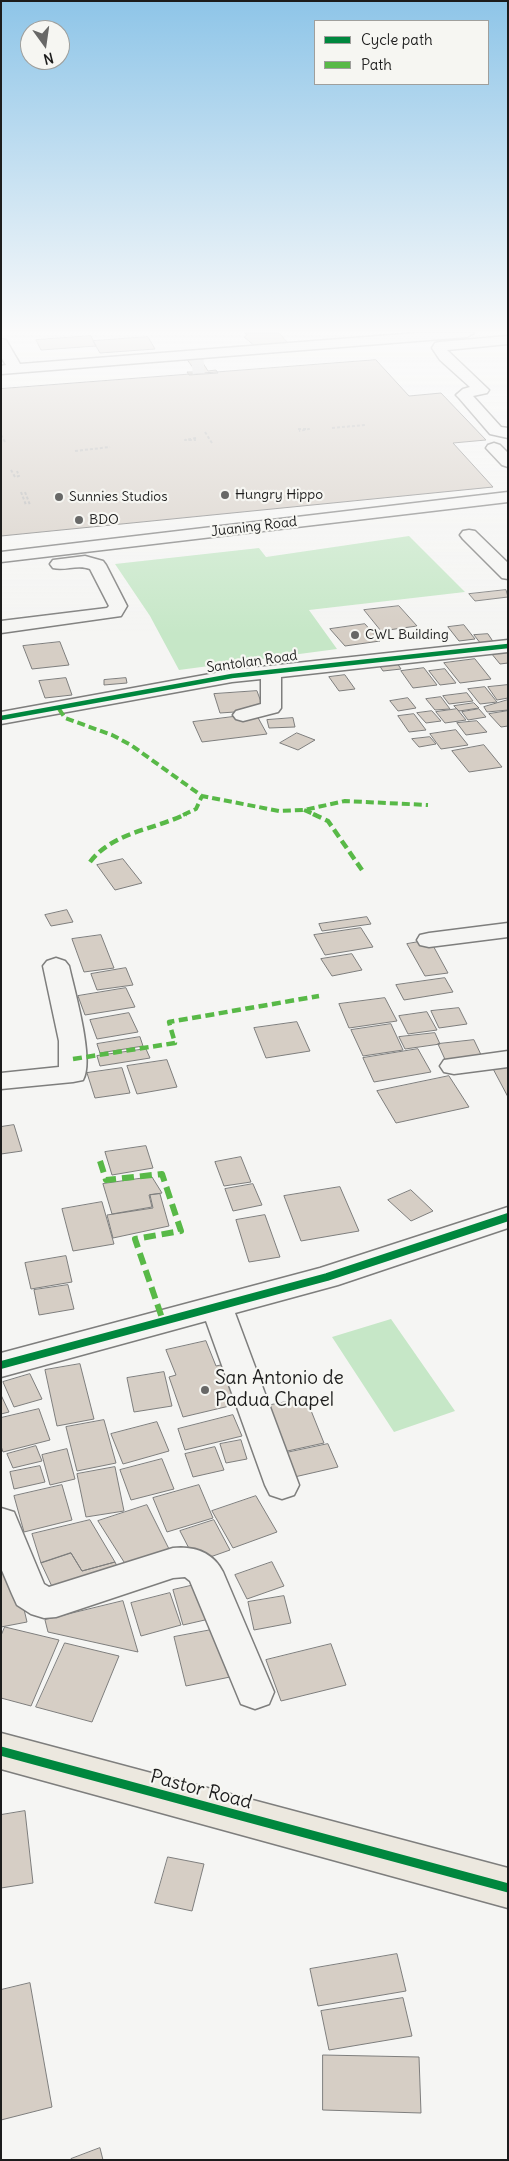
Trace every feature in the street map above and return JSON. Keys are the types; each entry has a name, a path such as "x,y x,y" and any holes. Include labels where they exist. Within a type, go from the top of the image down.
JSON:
{"main road":[{"name":"Pastor Road","path":"1,1751 508,1888"},
{"name":"Pastor Road","path":"393,1858 508,1879"}],"street":[{"path":"494,448 508,462"},
{"name":"Juaning Road","path":"1,556 60,557 80,547 508,497"},
{"path":"469,535 508,574"},
{"path":"1,571 60,557 85,561 97,565 118,606 114,612 105,614 1,627"},
{"name":"Santolan Road","path":"1,718 168,687 271,671 508,646"},
{"path":"243,714 271,708 271,671"},
{"path":"429,940 508,930"},
{"path":"1,1081 74,1074 72,1041 56,966"},
{"path":"454,1066 508,1059"},
{"path":"1,1365 327,1277 508,1216"},
{"path":"217,1307 282,1485"},
{"path":"1,1522 30,1594 44,1603 56,1602 173,1563 187,1561 196,1564 205,1572 255,1692"}],"path":[{"path":"206,434 212,442"},
{"path":"1,435 5,442"},
{"path":"75,450 110,447"},
{"path":"11,470 15,477 19,476 18,472"},
{"path":"21,492 26,505"},
{"path":"25,492 30,505"}],"green space":[{"path":"409,536 465,592 309,610 337,649 179,670 150,616 115,564 259,548 266,557"},
{"path":"391,1319 455,1411 394,1432 332,1337"}],"building":[{"path":"1,434 480,434 486,440 453,443 493,487 1,536"},
{"path":"506,590 508,597 475,601 469,594"},
{"path":"399,606 417,626 381,631 364,610"},
{"name":"CWL Building","path":"365,624 380,641 345,646 330,629"},
{"path":"464,625 475,639 459,641 448,627"},
{"path":"488,634 494,643 481,644 474,635"},
{"path":"60,642 69,665 32,669 23,646"},
{"path":"508,651 508,663 500,664 491,653"},
{"path":"475,659 491,679 460,683 444,663"},
{"path":"397,663 401,669 383,671 379,665"},
{"path":"424,668 437,685 413,688 401,671"},
{"path":"445,669 456,683 440,685 429,671"},
{"path":"345,675 355,689 339,691 329,677"},
{"path":"66,678 72,695 45,698 39,681"},
{"path":"126,678 127,683 104,685 104,680"},
{"path":"508,685 508,698 497,700 488,687"},
{"path":"485,687 497,702 480,704 468,689"},
{"path":"257,691 264,710 220,713 214,694"},
{"path":"467,693 473,701 449,704 443,696"},
{"path":"441,697 450,709 435,710 426,699"},
{"path":"408,698 416,708 398,711 390,701"},
{"path":"508,700 508,710 487,712 484,707"},
{"path":"474,703 479,708 459,711 454,706"},
{"path":"457,709 466,720 445,723 436,712"},
{"path":"479,709 486,717 468,720 462,712"},
{"path":"432,711 441,721 426,723 417,713"},
{"path":"508,711 508,726 501,727 489,714"},
{"path":"256,714 267,734 202,742 193,722"},
{"path":"414,714 426,730 409,732 398,716"},
{"path":"293,718 295,727 269,728 267,720"},
{"path":"477,721 487,732 466,735 457,723"},
{"path":"456,730 468,745 441,749 430,734"},
{"path":"297,733 315,740 298,750 280,743"},
{"path":"430,737 436,744 419,747 412,739"},
{"path":"484,745 502,767 469,772 452,751"},
{"path":"123,859 142,883 115,890 97,865"},
{"path":"67,910 73,922 51,926 45,915"},
{"path":"367,917 371,924 322,931 319,924"},
{"path":"361,928 373,947 325,955 314,935"},
{"path":"101,935 114,968 84,972 72,939"},
{"path":"430,940 448,973 425,976 407,944"},
{"path":"352,954 362,970 332,976 321,959"},
{"path":"126,968 133,985 97,990 91,974"},
{"path":"445,978 453,992 404,1000 396,985"},
{"path":"126,988 135,1007 85,1015 78,996"},
{"path":"385,998 397,1021 349,1028 339,1004"},
{"path":"459,1008 467,1024 439,1028 431,1011"},
{"path":"427,1012 437,1030 408,1034 399,1016"},
{"path":"129,1013 138,1032 97,1039 90,1020"},
{"path":"297,1022 310,1051 266,1058 254,1028"},
{"path":"391,1024 403,1050 363,1056 351,1030"},
{"path":"435,1033 440,1044 405,1049 399,1037"},
{"path":"140,1037 143,1046 100,1053 97,1044"},
{"path":"474,1040 484,1061 448,1066 438,1044"},
{"path":"146,1049 150,1058 100,1066 97,1056"},
{"path":"418,1049 431,1072 374,1082 363,1058"},
{"path":"167,1060 177,1087 137,1094 127,1066"},
{"path":"508,1062 508,1097 491,1065"},
{"path":"122,1068 130,1093 95,1098 87,1073"},
{"path":"449,1076 469,1107 396,1123 377,1091"},
{"path":"14,1125 22,1151 1,1154 1,1127"},
{"path":"146,1146 153,1168 112,1175 105,1152"},
{"path":"241,1157 251,1182 224,1186 215,1162"},
{"path":"152,1177 162,1193 149,1195 152,1207 112,1214 103,1184"},
{"path":"253,1184 262,1205 233,1211 225,1189"},
{"path":"340,1187 359,1231 301,1241 284,1196"},
{"path":"411,1190 433,1211 411,1221 388,1200"},
{"path":"160,1194 169,1226 113,1238 107,1215 153,1208 150,1195"},
{"path":"102,1202 114,1244 73,1251 62,1209"},
{"path":"265,1215 280,1257 249,1262 236,1220"},
{"path":"66,1256 72,1282 31,1289 25,1263"},
{"path":"68,1285 74,1309 39,1315 34,1290"},
{"name":"San Antonio de Padua Chapel","path":"206,1341 216,1366 225,1364 242,1403 183,1417 169,1377 176,1375 166,1350"},
{"path":"80,1364 94,1419 57,1426 45,1370"},
{"path":"164,1372 172,1406 134,1412 127,1378"},
{"path":"30,1374 42,1399 14,1407 3,1382"},
{"path":"1,1395 9,1412 1,1414"},
{"path":"306,1398 324,1443 283,1452 266,1406"},
{"path":"39,1409 50,1440 3,1452 1,1446 1,1418"},
{"path":"233,1415 242,1436 185,1450 178,1429"},
{"path":"104,1420 116,1463 77,1471 66,1427"},
{"path":"157,1422 169,1451 123,1464 111,1434"},
{"path":"241,1440 247,1459 226,1463 220,1444"},
{"path":"328,1444 338,1467 290,1478 281,1454"},
{"path":"36,1446 42,1461 13,1468 7,1454"},
{"path":"215,1447 224,1470 193,1477 185,1454"},
{"path":"67,1449 75,1479 50,1485 42,1455"},
{"path":"162,1459 174,1489 131,1500 120,1470"},
{"path":"40,1466 45,1482 14,1489 10,1472"},
{"path":"115,1467 124,1511 86,1517 77,1474"},
{"path":"62,1485 72,1520 24,1532 14,1496"},
{"path":"199,1485 213,1518 167,1532 153,1498"},
{"path":"256,1496 277,1532 233,1548 212,1511"},
{"path":"147,1505 174,1559 131,1573 98,1521"},
{"path":"90,1520 115,1562 82,1571 71,1553 41,1563 32,1534"},
{"path":"214,1520 230,1550 196,1562 180,1531"},
{"path":"71,1553 82,1571 115,1562 123,1578 55,1593 41,1563"},
{"path":"272,1562 284,1586 247,1599 235,1575"},
{"path":"15,1571 27,1622 1,1627 1,1574"},
{"path":"207,1582 218,1617 183,1625 173,1590"},
{"path":"170,1593 181,1625 141,1636 131,1603"},
{"path":"284,1596 291,1623 254,1630 248,1602"},
{"path":"123,1601 138,1652 48,1632 45,1620"},
{"path":"5,1627 59,1640 31,1706 1,1698 1,1636"},
{"path":"222,1628 235,1676 186,1686 174,1637"},
{"path":"65,1643 119,1656 92,1722 36,1707"},
{"path":"331,1644 346,1685 281,1701 266,1660"},
{"path":"25,1811 33,1883 1,1888 1,1815"},
{"path":"168,1857 204,1864 192,1911 155,1903"},
{"path":"397,1954 406,1991 318,2006 310,1969"},
{"path":"30,1983 52,2107 1,2120 1,1990"},
{"path":"403,1998 412,2036 329,2050 321,2011"},
{"path":"323,2055 419,2057 421,2113 323,2110"},
{"path":"100,2148 103,2160 71,2160 71,2159"}],"marked path":[{"path":"59,709 65,718 112,735 131,745 202,796 279,811 304,810 345,801 428,805"},
{"path":"90,862 97,853 117,839 178,818 196,809 202,796"},
{"path":"304,810 328,821 362,870"},
{"path":"73,1059 175,1043 169,1022 319,996"},
{"path":"100,1161 106,1180 162,1174 181,1231 135,1239 163,1321"}],"cycle path":[{"path":"1,718 232,676 508,646"},
{"path":"1,1365 327,1277 508,1217"},
{"path":"1,1751 508,1888"}],"place":[{"name":"Hungry Hippo","path":"225,495"},
{"name":"Sunnies Studios","path":"59,497"},
{"name":"BDO","path":"79,520"},
{"name":"CWL Building","path":"355,635"},
{"name":"San Antonio de Padua Chapel","path":"205,1390"}]}
